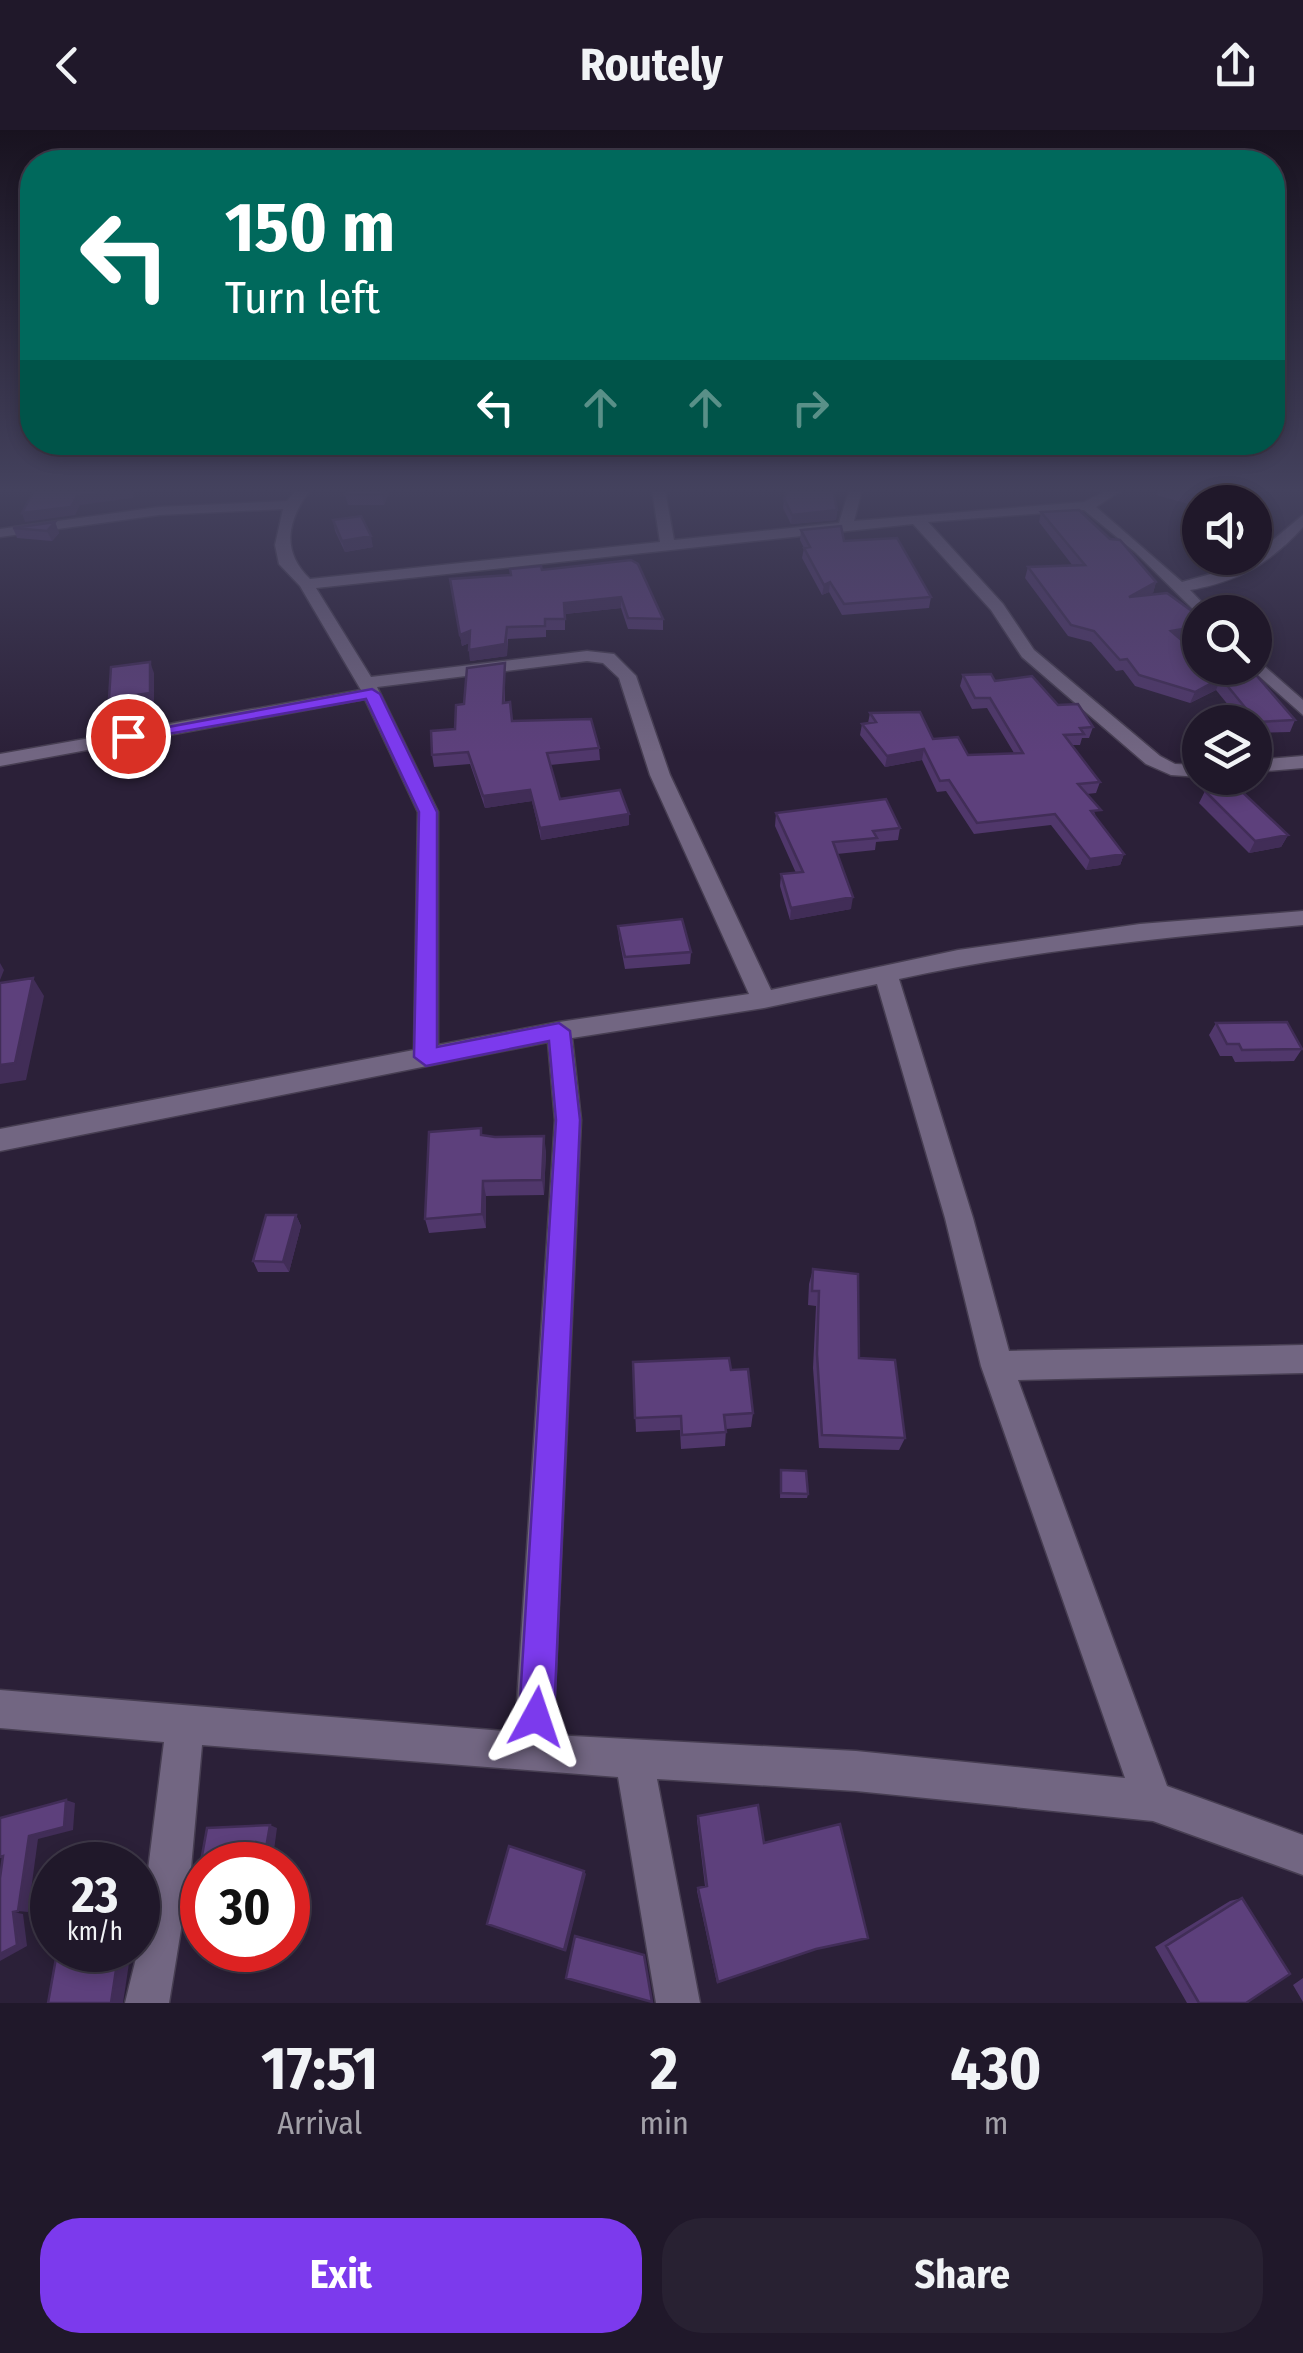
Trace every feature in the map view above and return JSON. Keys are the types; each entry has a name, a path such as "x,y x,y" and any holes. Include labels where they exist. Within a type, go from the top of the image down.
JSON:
{"street":[{"path":"299,577 369,688 428,812 426,1057"},
{"path":"306,584 367,577"},
{"path":"970,577 997,607 1028,653 1153,760 1171,770 1182,770"},
{"path":"1167,577 1185,595"},
{"path":"1177,588 1235,577"},
{"path":"0,760 369,688 587,656 608,658 627,676 660,775 764,1000"},
{"path":"1272,680 1303,679"},
{"path":"1272,680 1303,710"},
{"path":"1272,765 1303,762"},
{"path":"0,1140 559,1031 764,1000 958,958 1140,932 1303,918"},
{"path":"886,974 997,1366 1153,1800"},
{"path":"533,1753 554,1450 556,1302 568,1120 559,1031"},
{"path":"997,1366 1303,1359"},
{"path":"0,1709 533,1753 856,1772 1153,1800 1303,1855"},
{"path":"148,2003 170,1868 185,1727"},
{"path":"634,1759 678,2003"}],"building":[{"path":"644,577 663,619 628,618 621,597 564,603 565,619 545,619 545,626 507,627 505,644 469,650 470,631 460,635 450,579"},
{"path":"820,577 920,577 931,597 844,604 830,582 824,585"},
{"path":"1036,577 1152,577 1156,582 1129,597 1167,593 1182,604 1182,629 1171,631 1182,640 1182,685 1208,685 1195,692 1139,675 1127,659 1120,660 1094,631 1071,625"},
{"path":"150,662 150,693 109,699 111,667"},
{"path":"505,663 503,703 510,702 512,721 591,719 599,748 547,753 560,799 620,790 629,814 540,828 530,790 483,796 468,752 432,755 431,731 455,729 456,705 464,704 467,668"},
{"path":"991,674 995,681 1032,676 1058,705 1078,704 1093,727 1080,728 1084,734 1064,735 1100,782 1078,784 1101,810 1091,811 1124,854 1090,859 1055,814 977,823 949,780 940,781 924,749 887,756 862,724 876,722 870,713 920,712 933,739 958,737 968,755 1023,753 990,698 975,698 963,675"},
{"path":"1227,685 1265,685 1295,720 1272,721 1272,705 1243,705"},
{"path":"1209,795 1246,795 1288,835 1255,841"},
{"path":"886,799 900,828 873,831 877,838 833,842 853,897 791,908 781,874 803,872 776,813"},
{"path":"682,919 691,952 625,957 618,926"},
{"path":"33,978 15,1063 0,1065 0,983"},
{"path":"1287,1022 1302,1049 1242,1050 1239,1044 1227,1044 1216,1023"},
{"path":"481,1128 481,1135 495,1137 544,1136 542,1180 483,1181 482,1214 425,1219 429,1132"},
{"path":"266,1215 296,1215 283,1262 253,1261"},
{"path":"813,1269 858,1274 859,1358 895,1360 905,1438 822,1435 817,1354 819,1291 812,1291"},
{"path":"729,1358 731,1370 748,1369 753,1413 724,1415 726,1432 682,1435 681,1416 635,1418 633,1362"},
{"path":"781,1470 806,1471 808,1494 781,1493"},
{"path":"66,1800 64,1827 29,1836 18,1911 13,1912 17,1945 0,1954 0,1818"},
{"path":"758,1805 764,1843 840,1824 868,1938 816,1949 718,1982 698,1888 707,1886 698,1816"},
{"path":"270,1825 267,1842 204,1842 207,1828"},
{"path":"509,1846 584,1871 564,1950 487,1924"},
{"path":"1242,1898 1290,1974 1246,2003 1199,2003 1166,1946"},
{"path":"575,1936 644,1955 652,2002 566,1978"},
{"path":"54,1972 116,1972 111,2003 48,2003"}],"route":[{"path":"128,736 372,694 428,812 426,1057 559,1031 568,1120 556,1302 554,1450 536,1717"}]}
